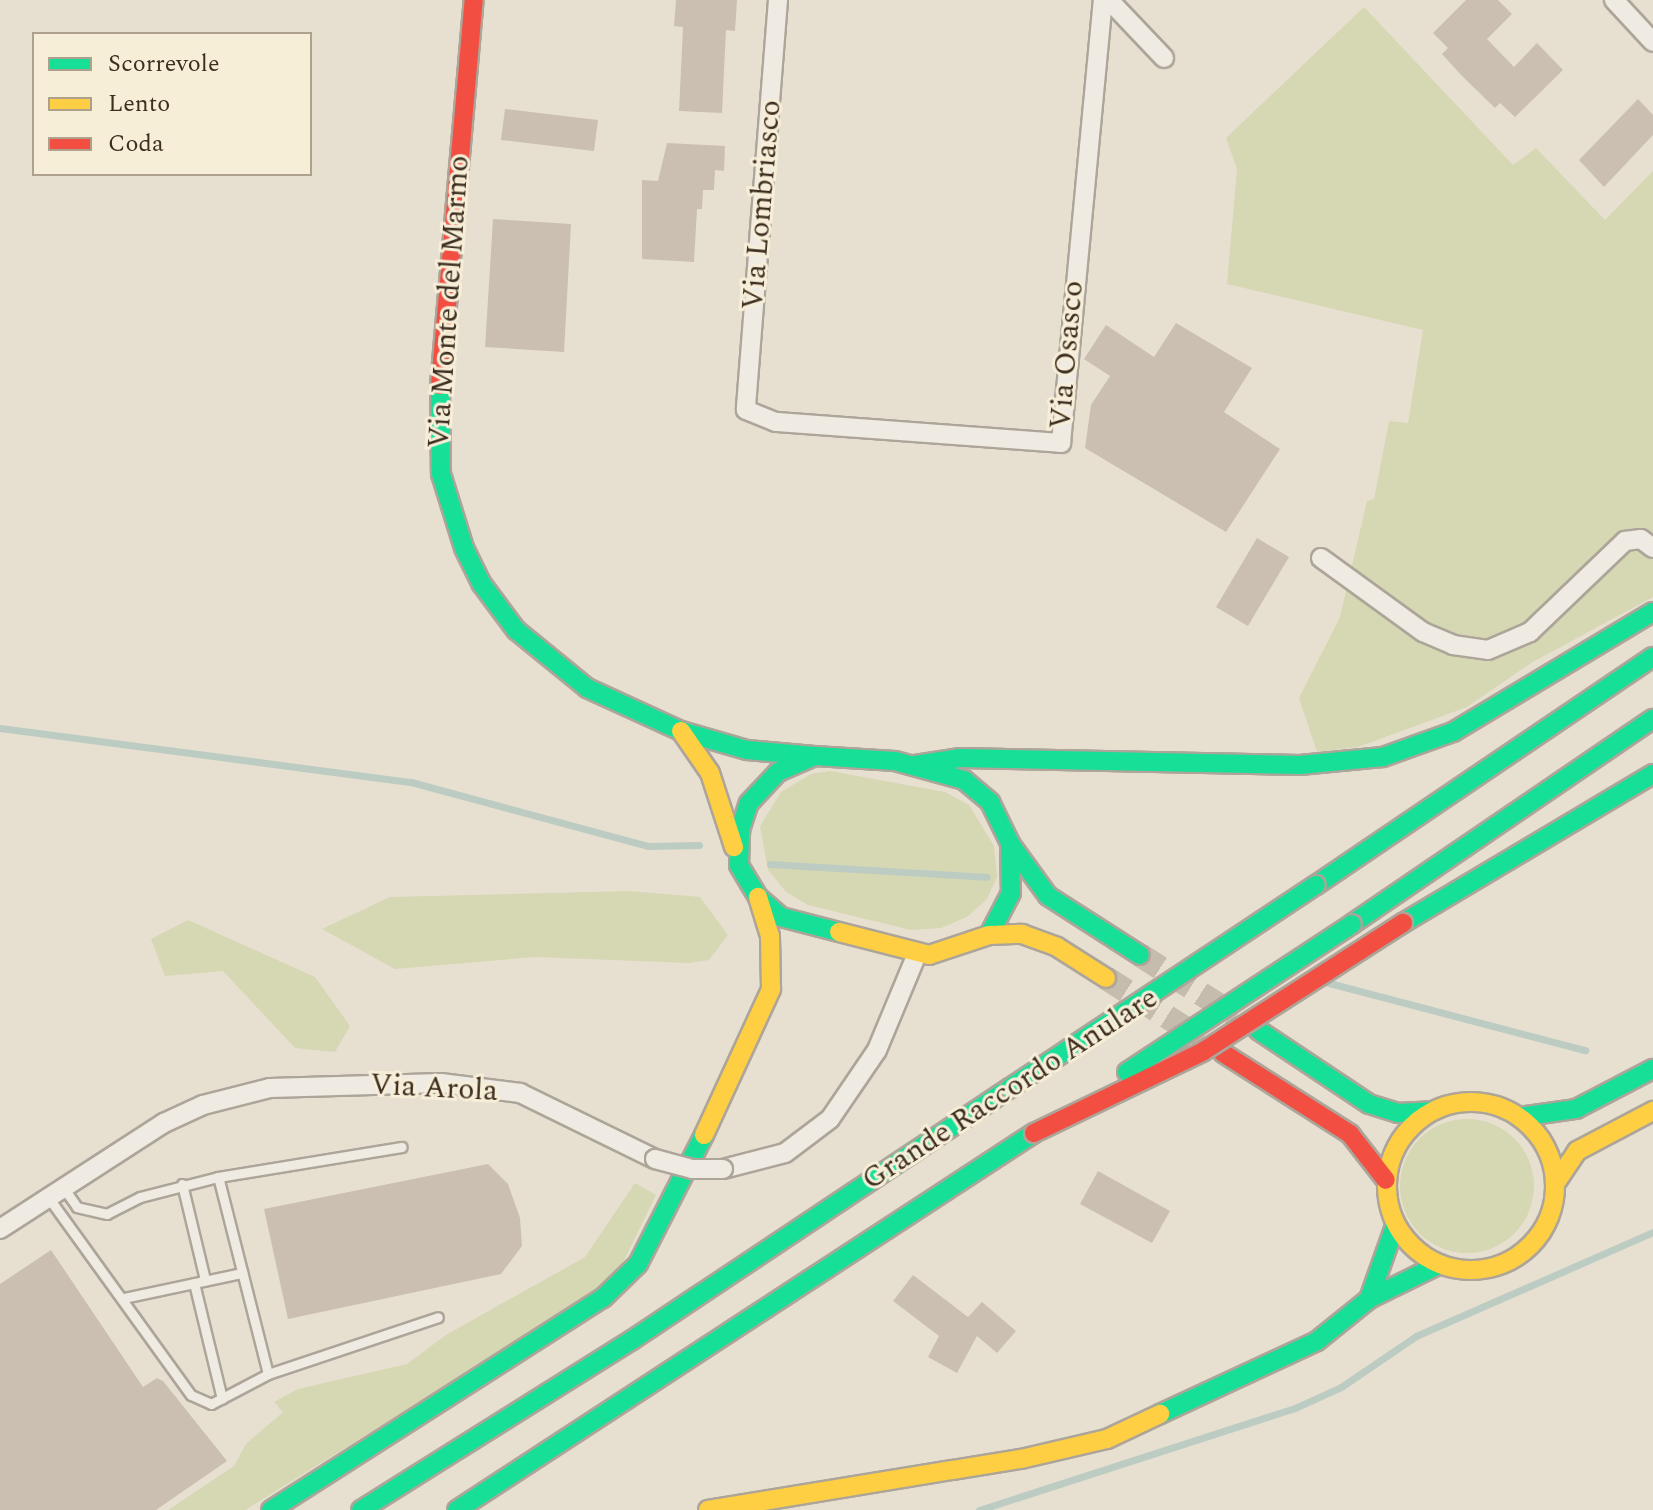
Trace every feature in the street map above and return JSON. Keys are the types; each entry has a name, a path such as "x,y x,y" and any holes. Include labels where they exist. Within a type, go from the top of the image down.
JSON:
{"main road":[{"name":"Via Monte del Marmo","path":"474,0 439,376 439,461 448,509 481,583 533,647 587,688 681,731 747,750 815,756"},
{"path":"915,765 986,758 1300,765 1383,757 1465,725 1653,612"},
{"name":"Grande Raccordo Anulare","path":"361,1510 632,1340 1653,657"},
{"name":"Grande Raccordo Anulare","path":"457,1510 1352,924 1653,719"},
{"path":"271,1510 603,1298 638,1264 665,1220 771,989 770,936 758,897 739,865 710,773 681,731"},
{"path":"739,865 740,830 754,795 778,772 815,756 915,765 949,773 980,791 999,814 1010,843 1048,896 1140,955"},
{"path":"1034,1133 1202,1052 1403,923 1653,774"},
{"path":"989,935 1011,893 1010,843"},
{"path":"758,897 792,922 917,954 948,951 989,935 1039,939 1106,978"},
{"path":"1258,1030 1369,1104 1398,1113 1431,1111 1475,1101 1519,1117 1576,1109 1653,1069"},
{"path":"1223,1053 1350,1134 1386,1180 1395,1226 1369,1299"},
{"path":"1386,1180 1400,1140 1431,1111"},
{"path":"1555,1184 1577,1151 1653,1111"},
{"path":"1395,1226 1423,1255 1440,1264 1484,1270 1524,1252 1551,1216 1555,1184 1545,1148 1519,1117"},
{"path":"708,1510 1086,1445 1317,1341 1369,1299 1440,1264"}],"street":[{"name":"Via Lombriasco","path":"746,410 778,0"},
{"name":"Via Osasco","path":"746,410 776,422 1061,443 1106,0"},
{"path":"1106,0 1164,58"},
{"path":"1614,0 1653,42"},
{"path":"1321,558 1423,632 1453,645 1488,650 1530,632 1625,541 1641,539 1653,548"},
{"name":"Via Arola","path":"0,1229 134,1139 203,1105 307,1084 441,1083 520,1093 655,1159 692,1169 723,1169 785,1153 836,1112 877,1050 917,954"}],"lane":[{"path":"56,1192 77,1207 107,1214 182,1184 402,1147"},
{"path":"218,1177 268,1374"},
{"path":"182,1184 205,1280"},
{"path":"56,1192 191,1395 211,1404 268,1374 438,1317"},
{"path":"124,1298 242,1273"},
{"path":"194,1283 222,1399"}],"green space":[{"path":"1364,7 1513,165 1536,148 1605,220 1653,171 1653,597 1531,663 1467,707 1358,747 1317,752 1299,698 1340,617 1367,501 1374,499 1389,421 1408,423 1423,330 1227,284 1237,169 1226,138"},
{"path":"830,771 945,792 969,805 994,846 997,877 987,899 967,917 941,928 911,930 808,905 786,892 768,870 760,826 781,792 811,774"},
{"path":"629,891 700,897 728,935 709,960 689,963 535,957 395,969 322,929 390,897"},
{"path":"188,920 315,977 350,1026 335,1052 295,1048 223,971 165,976 151,939"},
{"path":"1467,1119 1493,1124 1515,1138 1529,1160 1534,1186 1529,1212 1515,1234 1493,1248 1467,1253 1441,1248 1419,1234 1405,1212 1400,1186 1405,1160 1419,1138 1441,1124"},
{"path":"635,1183 656,1195 614,1281 245,1510 168,1510 234,1466 246,1444 283,1412 274,1402 298,1389 407,1364 446,1335 585,1257"}],"building":[{"path":"676,0 737,0 735,31 726,30 722,113 679,111 683,27 674,26"},
{"path":"1466,0 1498,0 1512,14 1487,39 1514,67 1537,43 1563,70 1515,117 1500,103 1495,108 1462,76 1442,54 1448,48 1433,33"},
{"path":"1638,99 1653,115 1653,135 1604,187 1579,160"},
{"path":"505,109 598,120 594,151 501,140"},
{"path":"667,143 725,146 724,171 715,170 714,190 703,190 702,209 697,209 694,262 642,259 642,180 658,181"},
{"path":"493,219 571,224 564,352 485,347"},
{"path":"1176,323 1252,368 1224,412 1280,449 1226,532 1085,448 1091,405 1110,376 1084,359 1106,325 1154,357"},
{"path":"1257,538 1289,557 1248,626 1216,607"},
{"path":"488,1164 508,1184 520,1218 522,1246 501,1274 288,1319 264,1209"},
{"path":"1098,1171 1170,1211 1152,1243 1080,1204"},
{"path":"51,1250 143,1387 157,1378 163,1381 227,1461 156,1510 0,1510 0,1284"},
{"path":"913,1275 968,1317 982,1302 1016,1331 997,1353 977,1336 957,1373 928,1357 939,1336 893,1301"}],"waterway":[{"path":"0,728 411,782 648,846 699,845"},
{"path":"770,864 987,877"},
{"path":"1329,983 1585,1050"},
{"path":"979,1510 1295,1408 1341,1387 1416,1336 1653,1232"}],"tunnel":[{"path":"1140,955 1236,1016"},
{"path":"1106,978 1202,1039"}],"traffic: fast":[{"path":"440,385 441,474 464,548 481,583 516,630 587,688 681,731 747,750 815,756"},
{"path":"915,765 960,758 1300,765 1383,757 1453,732 1653,612"},
{"path":"1316,885 1653,657"},
{"path":"1352,924 1653,719"},
{"path":"839,932 781,917 758,897 739,865 740,830 749,803 778,772 815,756 895,761 964,780 990,802 1010,843 1011,893 989,935"},
{"path":"1403,923 1653,774"},
{"path":"1011,845 1048,896 1140,955"},
{"path":"1010,1088 1316,885"},
{"path":"1127,1072 1352,924"},
{"path":"1258,1030 1369,1104 1398,1113 1431,1111"},
{"path":"1519,1117 1576,1109 1653,1069"},
{"path":"361,1510 632,1340 1010,1088"},
{"path":"457,1510 1034,1133"},
{"path":"271,1510 603,1298 638,1264 704,1135"},
{"path":"1369,1299 1395,1226"},
{"path":"1160,1414 1317,1341 1369,1299 1440,1264"}],"traffic: slow":[{"path":"681,731 710,773 734,847"},
{"path":"704,1135 771,989 770,936 758,897"},
{"path":"839,932 929,955 989,935 1022,934 1057,947 1106,978"},
{"path":"1471,1102 1503,1108 1531,1126 1549,1154 1555,1186 1549,1218 1531,1246 1503,1264 1471,1270 1439,1264 1411,1246 1393,1218 1387,1186 1393,1154 1411,1126 1439,1108 1471,1102"},
{"path":"1555,1184 1577,1151 1653,1111"},
{"path":"708,1510 1021,1459 1107,1439 1160,1414"}],"traffic: jam":[{"path":"440,385 474,0"},
{"path":"1034,1133 1202,1052 1403,923"},
{"path":"1223,1053 1350,1134 1386,1180"}]}
